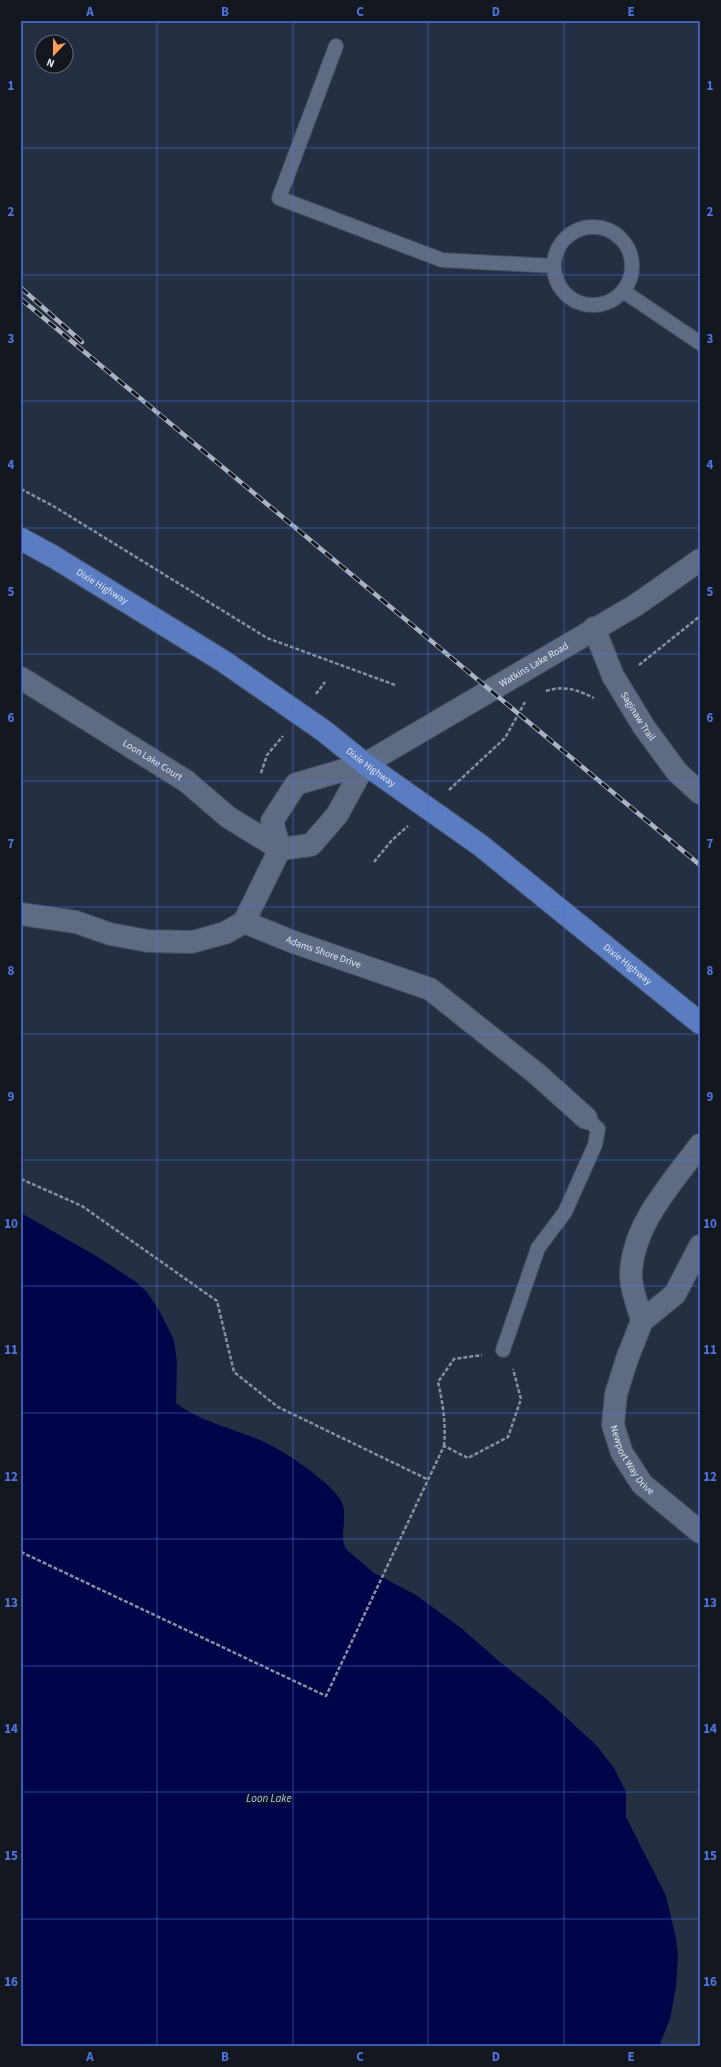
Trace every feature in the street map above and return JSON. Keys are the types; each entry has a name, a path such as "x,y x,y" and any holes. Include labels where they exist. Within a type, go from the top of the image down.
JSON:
{"main road":[{"name":"Dixie Highway","path":"21,539 54,557 223,661 324,731 365,764 480,845 700,1023"}],"street":[{"name":"Watkins Lake Road","path":"280,849 272,821 296,784 365,764 594,628 636,605 700,560"},
{"name":"Saginaw Trail","path":"594,628 616,682 644,727 677,772 700,793"},
{"name":"Loon Lake Court","path":"21,678 186,781 228,817 280,849"},
{"path":"21,914 76,922 110,934 148,941 192,942 226,933 244,922 280,849 311,845 337,815 365,764"},
{"name":"Adams Shore Drive","path":"244,922 296,943 430,989 537,1074 586,1118"},
{"path":"642,1321 631,1278 634,1251 644,1225 700,1145"},
{"name":"Newport Way Drive","path":"700,1246 675,1294 642,1321 627,1359 616,1394 613,1425 622,1453 642,1484 700,1532"}],"lane":[{"path":"336,46 279,198 442,260 554,266"},
{"path":"595,227 607,230 618,236 626,245 631,256 632,268 629,280 623,291 613,299 600,304 587,304 574,300 564,291 556,280 554,266 556,253 563,242 572,233 583,228 595,227"},
{"path":"623,291 700,343"},
{"path":"503,1350 538,1248 565,1212 595,1145 598,1129 586,1118"}],"path":[{"path":"21,489 55,507 268,638 395,685"},
{"path":"544,691 558,687 579,690 594,698 700,616"},
{"path":"486,755 505,738 526,700"},
{"path":"261,772 267,755"},
{"path":"374,862 392,840"},
{"path":"21,1179 82,1206 217,1301 234,1372 278,1407 427,1479"},
{"path":"21,1552 326,1696 427,1479 444,1446 444,1410 438,1382 454,1359 481,1354 492,1360 496,1352 503,1350 513,1366 521,1399 508,1437 468,1458 444,1446"}],"water":[{"name":"Loon Lake","path":"21,1213 98,1257 136,1282 147,1292 160,1312 174,1340 177,1362 176,1403 185,1410 206,1420 269,1444 315,1474 334,1491 343,1505 343,1537 346,1549 374,1573 416,1595 461,1628 501,1663 544,1697 597,1746 614,1768 626,1792 626,1817 666,1896 676,1938 678,1956 676,1987 670,2019 659,2046 21,2046"}],"railway":[{"path":"21,288 82,342"},
{"path":"21,299 700,865"}]}
